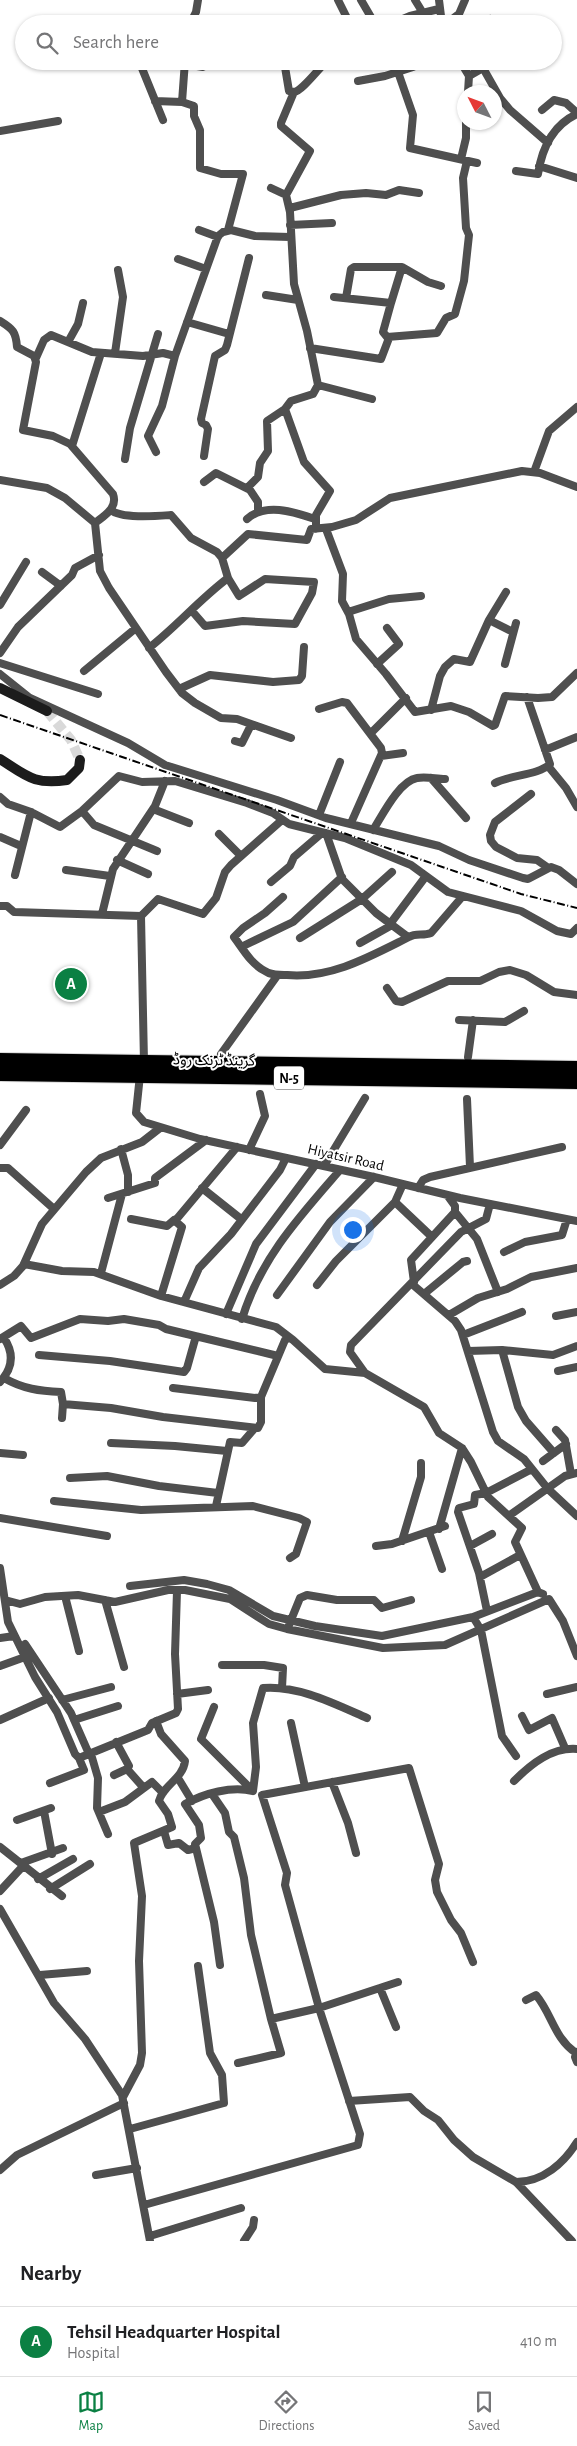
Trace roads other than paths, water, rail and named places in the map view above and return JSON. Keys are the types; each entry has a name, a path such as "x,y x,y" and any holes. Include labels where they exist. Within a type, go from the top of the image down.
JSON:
{"highway":[{"name":"گرینڈ ٹرنک روڈ","path":"0,1060 142,1069 425,1073 577,1082"},
{"name":"گرینڈ ٹرنک روڈ","path":"425,1073 577,1068"},
{"name":"گرینڈ ٹرنک روڈ","path":"0,1074 142,1069"}],"street":[{"path":"194,15 198,0"},
{"path":"338,0 346,15"},
{"path":"361,0 370,15"},
{"path":"415,0 422,13"},
{"path":"439,0 440,15"},
{"path":"458,15 465,0"},
{"path":"417,15 439,9"},
{"path":"143,70 163,120"},
{"path":"182,102 184,70"},
{"path":"286,70 289,91 294,92 302,89 309,78 317,70"},
{"path":"358,81 403,70"},
{"path":"465,70 469,76 468,85"},
{"path":"469,76 480,70"},
{"path":"484,70 500,98 510,110 548,143"},
{"path":"398,72 413,115 410,148 476,163"},
{"path":"248,489 258,478 260,463 268,452 267,421 285,409 291,400 313,394 318,385 294,284 290,237 290,208 286,195 310,151 281,126 294,92"},
{"path":"516,171 538,174 550,135 557,127 577,113 566,102 554,100 542,110"},
{"path":"155,101 182,102 194,106 194,116 199,126 200,168 220,174 243,174 228,230 218,237 175,356 162,406 148,436 156,452"},
{"path":"0,131 58,121"},
{"path":"389,338 437,333 446,318 456,313 464,281 469,235 466,228 463,181 466,130"},
{"path":"540,166 577,178"},
{"path":"271,188 286,195"},
{"path":"290,208 341,195 366,193 386,195 399,190 419,193"},
{"path":"290,224 332,223"},
{"path":"199,230 218,237"},
{"path":"228,230 255,236 290,237"},
{"path":"178,258 206,269"},
{"path":"204,456 208,429 201,419 212,366 215,356 225,350 249,258"},
{"path":"389,338 383,332 402,267"},
{"path":"346,298 352,268 402,267 428,282 441,286"},
{"path":"115,353 123,297 118,270"},
{"path":"266,295 298,300"},
{"path":"334,298 391,303"},
{"path":"68,342 78,324 83,303"},
{"path":"0,322 15,332 18,348 36,358"},
{"path":"187,322 229,334"},
{"path":"125,459 130,428 158,334"},
{"path":"95,523 111,510 114,503 113,494 72,446 53,436 23,430 36,358 48,336 56,336 92,352 143,356 163,353 175,356"},
{"path":"310,348 381,359 389,338"},
{"path":"72,446 101,353"},
{"path":"318,385 372,398"},
{"path":"534,472 549,431 577,407"},
{"path":"285,409 304,462 330,491 315,519 316,529"},
{"path":"222,558 248,534 307,540 311,529 326,529 362,517 390,498 481,478 534,472 577,487"},
{"path":"204,482 216,474 248,489 258,502 258,511"},
{"path":"0,480 46,488 65,498 95,523 100,571 109,588 149,648 179,688 195,704 221,718 234,718 291,738"},
{"path":"111,510 115,514 126,515 172,515 191,538 212,548 222,558 228,578 239,596 265,579 314,582 312,593 295,624 242,621 206,626 192,611"},
{"path":"247,519 258,511 293,512 315,519"},
{"path":"326,529 343,574 342,601 348,612 356,639 406,698 415,712 445,706 469,712 493,726 495,725 503,698 510,696 552,697 577,673"},
{"path":"0,654 18,627 72,575 75,568 98,555"},
{"path":"1,602 26,562"},
{"path":"42,572 61,586"},
{"path":"149,648 192,611 211,591 228,578"},
{"path":"431,710 442,671 454,659 470,662 489,620 506,592"},
{"path":"348,612 389,599 421,596"},
{"path":"489,620 513,632"},
{"path":"506,664 516,623"},
{"path":"84,671 136,628"},
{"path":"377,664 399,644 387,628"},
{"path":"179,688 210,675 273,682 299,680 302,676 304,647"},
{"path":"0,663 98,694"},
{"path":"0,674 30,698 128,743 165,765 277,800 318,815 439,846 469,860 523,878 528,879 547,867"},
{"path":"0,688 47,711"},
{"path":"527,697 550,764 548,766 566,788 577,807"},
{"path":"371,733 406,698"},
{"path":"319,709 342,702 347,703 380,744 381,756 351,823"},
{"path":"235,741 242,742 245,740 251,724"},
{"path":"545,750 577,737"},
{"path":"381,756 402,753"},
{"path":"0,759 30,779 46,782 67,780 78,768 80,760"},
{"path":"318,815 340,762"},
{"path":"495,783 548,766"},
{"path":"0,797 8,804 31,812 60,827 82,811 118,776 142,782 165,781 183,783 273,813 288,824 345,838 411,865 439,888 462,897 521,911 563,934 571,934 577,928"},
{"path":"373,830 402,787 417,778 445,779"},
{"path":"431,778 466,818"},
{"path":"102,914 110,876 117,860 153,809 165,781"},
{"path":"532,794 495,822 490,835 491,841 496,847 517,858 537,860 547,867 559,870 577,884"},
{"path":"153,809 189,823"},
{"path":"82,811 94,826 132,839 157,851"},
{"path":"15,875 31,812"},
{"path":"142,1069 141,916 158,899 203,914 216,898 225,872 282,820"},
{"path":"324,833 342,877 362,899 408,937"},
{"path":"271,882 290,866 294,857 324,833"},
{"path":"219,834 241,856"},
{"path":"0,837 21,846"},
{"path":"117,860 148,874"},
{"path":"66,870 110,876"},
{"path":"300,938 362,899 392,872"},
{"path":"360,943 391,924 426,876"},
{"path":"241,947 293,922 342,877"},
{"path":"283,897 265,913 236,933 234,938 260,968 277,976 314,975 375,955 415,934 427,934 434,930 462,897"},
{"path":"0,906 7,906 14,912 141,916"},
{"path":"387,988 396,1001 402,1002 448,982 480,981 499,972 510,970 526,975 554,992 577,995"},
{"path":"221,1054 277,976"},
{"path":"458,1020 505,1022 524,1011"},
{"path":"468,1057 473,1020"},
{"name":"Hiyatsir Road","path":"142,1069 136,1113 138,1118 160,1128 447,1195 577,1221"},
{"path":"249,1150 265,1116 260,1094"},
{"path":"324,1166 365,1098"},
{"path":"468,1099 470,1167"},
{"path":"0,1145 26,1110"},
{"path":"0,1285 14,1276 24,1264 42,1224 86,1172 101,1158 142,1142 160,1128"},
{"path":"108,1198 155,1183 154,1178 206,1140"},
{"path":"131,1219 167,1226 175,1221 237,1147"},
{"path":"418,1188 423,1180 470,1167 562,1147"},
{"path":"101,1273 125,1193 128,1175 121,1150"},
{"path":"184,1302 199,1268 231,1234 280,1170 286,1158"},
{"path":"226,1314 254,1248 316,1164"},
{"path":"0,1168 8,1168 54,1209"},
{"path":"242,1319 256,1281 281,1239 340,1170"},
{"path":"277,1295 330,1222 374,1177"},
{"path":"317,1285 336,1261 395,1202 403,1184"},
{"path":"202,1188 241,1219"},
{"path":"447,1195 455,1206 455,1212 482,1248 498,1292"},
{"path":"395,1202 432,1237"},
{"path":"365,1373 350,1352 351,1345 468,1227 486,1219 490,1204"},
{"path":"455,1212 411,1260 413,1283 455,1321 463,1334 493,1432 498,1441 524,1459 548,1488 577,1516"},
{"path":"504,1252 525,1242 562,1235 567,1219"},
{"path":"161,1296 182,1228 175,1221"},
{"path":"424,1294 464,1262 467,1262"},
{"path":"24,1264 49,1269 101,1273 161,1296 276,1327 325,1368 365,1373 424,1407 439,1433 462,1448 486,1493 522,1528 515,1542 520,1556 543,1595 563,1621 577,1656"},
{"path":"449,1316 478,1298 498,1292 531,1277 577,1268"},
{"path":"463,1334 522,1312"},
{"path":"556,1316 577,1312"},
{"path":"62,1418 63,1404 61,1392 32,1390 2,1380 8,1370 12,1353 2,1339 21,1326 31,1338 76,1320 108,1322 124,1319 159,1325 278,1356"},
{"path":"39,1355 110,1361 184,1372 187,1368 196,1336"},
{"path":"216,1506 230,1442 242,1443 254,1429 260,1426 261,1397 285,1340 289,1338"},
{"path":"468,1351 502,1350 553,1355 577,1346"},
{"path":"502,1350 518,1406 526,1421 554,1453"},
{"path":"558,1371 577,1367"},
{"path":"174,1388 255,1398 261,1397"},
{"path":"63,1404 111,1408 254,1429"},
{"path":"510,1515 548,1488 574,1474 563,1436 556,1430"},
{"path":"111,1443 228,1451"},
{"path":"543,1461 566,1444"},
{"path":"376,1546 402,1541 442,1527 462,1448"},
{"path":"0,1453 23,1456"},
{"path":"402,1541 421,1477 421,1463"},
{"path":"487,1610 480,1577 458,1512 459,1508 472,1506 475,1495 486,1493 532,1468"},
{"path":"70,1478 107,1476 159,1486 218,1493"},
{"path":"54,1501 141,1510 254,1506 306,1521 296,1554 290,1558"},
{"path":"0,1518 107,1536"},
{"path":"429,1532 442,1569"},
{"path":"470,1546 492,1534"},
{"path":"480,1577 520,1556"},
{"path":"0,1568 8,1622 14,1636 30,1661 49,1698 71,1723 75,1754 86,1756 148,1730 152,1723 176,1713 178,1709 174,1654 178,1591"},
{"path":"5,1602 20,1604 38,1598 86,1596 115,1602 184,1580 229,1590 269,1624 382,1636 473,1618 487,1610 543,1595"},
{"path":"130,1586 168,1586 178,1591 185,1590 243,1603"},
{"path":"289,1625 300,1598 307,1595 337,1600 374,1600 382,1608 411,1600"},
{"path":"289,1625 382,1648 445,1645 543,1595"},
{"path":"65,1596 79,1651"},
{"path":"106,1600 124,1667"},
{"path":"473,1618 480,1628 502,1736 516,1756"},
{"path":"0,1638 14,1636"},
{"path":"25,1644 30,1661 62,1700 86,1756 98,1778 96,1798 98,1812 108,1834"},
{"path":"0,1666 30,1661"},
{"path":"222,1666 264,1665 283,1668 282,1688"},
{"path":"62,1700 111,1687"},
{"path":"547,1694 577,1687"},
{"path":"253,1791 256,1767 253,1723 261,1688 282,1688 325,1700 367,1718"},
{"path":"177,1694 208,1690"},
{"path":"0,1720 49,1698"},
{"path":"71,1723 118,1706"},
{"path":"214,1707 201,1739 253,1791"},
{"path":"522,1716 528,1730 552,1718 565,1748"},
{"path":"0,2170 17,2155 124,2100 140,2065 142,2053 139,1961 142,1896 134,1843 164,1831 173,1825 159,1801 162,1793 178,1778 185,1761 161,1734 156,1721"},
{"path":"291,1723 304,1787"},
{"path":"116,1742 129,1766 128,1769 143,1787"},
{"path":"514,1781 528,1767 546,1756 565,1748 577,1749"},
{"path":"50,1783 84,1770 86,1756"},
{"path":"220,1965 214,1922 195,1844 201,1838 199,1825 185,1804 212,1794 237,1788 262,1795 409,1768 439,1864 435,1880 437,1892 451,1920 461,1933 473,1962"},
{"path":"114,1775 128,1769"},
{"path":"178,1778 192,1801"},
{"path":"98,1812 125,1802 137,1795 138,1791 143,1787 153,1782 162,1793"},
{"path":"332,1782 348,1823 356,1853"},
{"path":"212,1794 224,1813 244,1878 251,1936 280,2055 238,2063"},
{"path":"144,2206 358,2145 360,2134 319,2008 285,1885 287,1873 262,1795"},
{"path":"17,1820 48,1809 52,1854"},
{"path":"164,1831 168,1845 179,1843 188,1850 196,1848"},
{"path":"0,1847 50,1889 62,1896"},
{"path":"0,1892 22,1864 52,1854 63,1848"},
{"path":"38,1879 73,1859"},
{"path":"50,1889 90,1864"},
{"path":"0,1909 54,2003 90,2046 124,2100 150,2238 241,2208"},
{"path":"130,2129 224,2103 222,2075 210,2053 198,1966"},
{"path":"40,1976 87,1971"},
{"path":"271,2019 319,2008 398,1982"},
{"path":"380,1988 396,2027"},
{"path":"526,2000 536,1995 558,2035 566,2046 577,2053 577,2062"},
{"path":"350,2101 410,2097 424,2111 438,2120 454,2140 473,2157 516,2182 572,2241"},
{"path":"516,2182 525,2182 553,2170 577,2142"},
{"path":"96,2175 137,2168"},
{"path":"244,2241 253,2227 254,2220"}],"tunnel":[{"path":"47,711 71,740 80,760"}],"railway":[{"path":"0,715 521,894 577,908"}],"place":[{"name":"Tehsil Headquarter Hospital","path":"71,984"}]}
